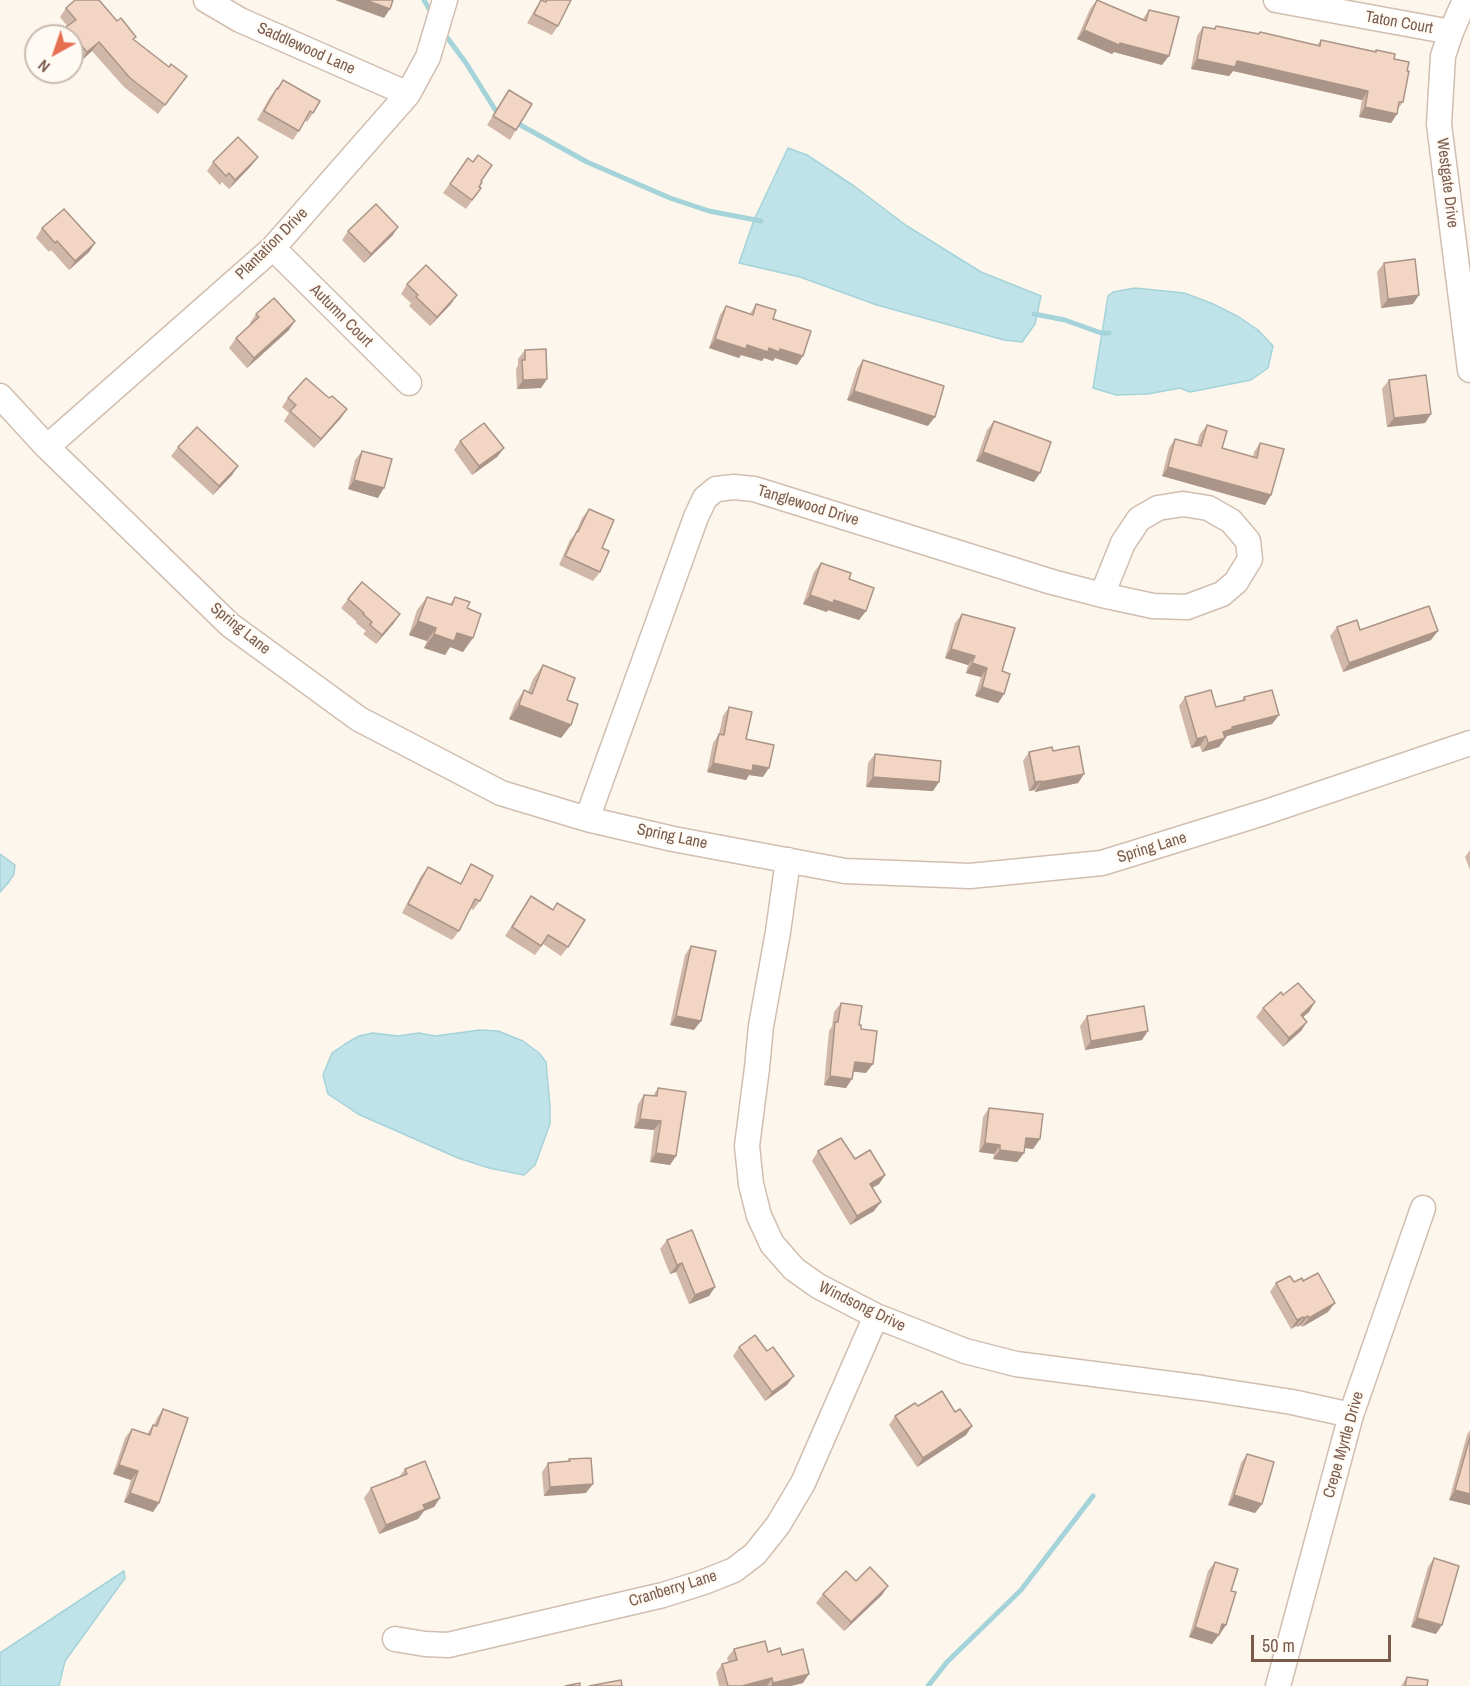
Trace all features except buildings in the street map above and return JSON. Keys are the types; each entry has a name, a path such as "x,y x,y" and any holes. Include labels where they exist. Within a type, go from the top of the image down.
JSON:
{"street":[{"name":"Saddlewood Lane","path":"206,0 240,20 408,94"},
{"name":"Plantation Drive","path":"47,447 273,248 408,94 428,57 445,0"},
{"name":"Taton Court","path":"1276,0 1451,32"},
{"name":"Westgate Drive","path":"1465,0 1443,56 1439,124 1470,370"},
{"name":"Autumn Court","path":"273,248 409,383"},
{"name":"Spring Lane","path":"0,396 47,447 230,625 359,719 501,793 587,819 673,839 845,871 970,876 1102,863 1263,813 1470,743"},
{"name":"Tanglewood Drive","path":"587,819 696,516 705,498 716,489 734,487 754,489 1052,582 1102,596 1153,606 1187,607 1222,594 1236,582 1250,559 1248,541 1231,521 1208,508 1183,504 1158,508 1139,519 1123,543 1102,596"},
{"name":"Windsong Drive","path":"788,860 761,1026 747,1146 751,1184 759,1216 772,1244 794,1269 818,1286 876,1316 965,1351 1016,1364 1202,1388 1292,1402 1351,1415"},
{"name":"Crepe Myrtle Drive","path":"1278,1686 1351,1415 1423,1208"},
{"name":"Cranberry Lane","path":"395,1639 448,1645 663,1595 734,1570 755,1554 778,1525 803,1483 876,1316"}],"water":[{"path":"788,148 807,155 854,186 907,226 981,272 1041,296 1035,324 1022,342 1004,340 877,305 800,277 739,263 754,220"},
{"path":"1135,288 1184,293 1239,317 1258,330 1273,346 1268,368 1251,380 1190,392 1180,388 1148,394 1116,395 1093,388 1108,296 1113,292"},
{"path":"0,854 15,865 14,874 0,892"},
{"path":"480,1030 498,1031 523,1041 539,1053 546,1062 550,1124 535,1165 524,1175 489,1168 458,1158 358,1114 328,1094 323,1075 332,1053 359,1036 373,1033 398,1036 419,1033 435,1036"},
{"path":"124,1571 125,1578 65,1661 59,1686 0,1686 0,1653"}],"waterway":[{"path":"424,0 432,14"},
{"path":"443,32 499,113"},
{"path":"515,122 587,162 670,198 709,211 761,221"},
{"path":"1034,314 1065,320 1101,333 1109,333"},
{"path":"928,1686 947,1662 1021,1590 1093,1496"}]}
